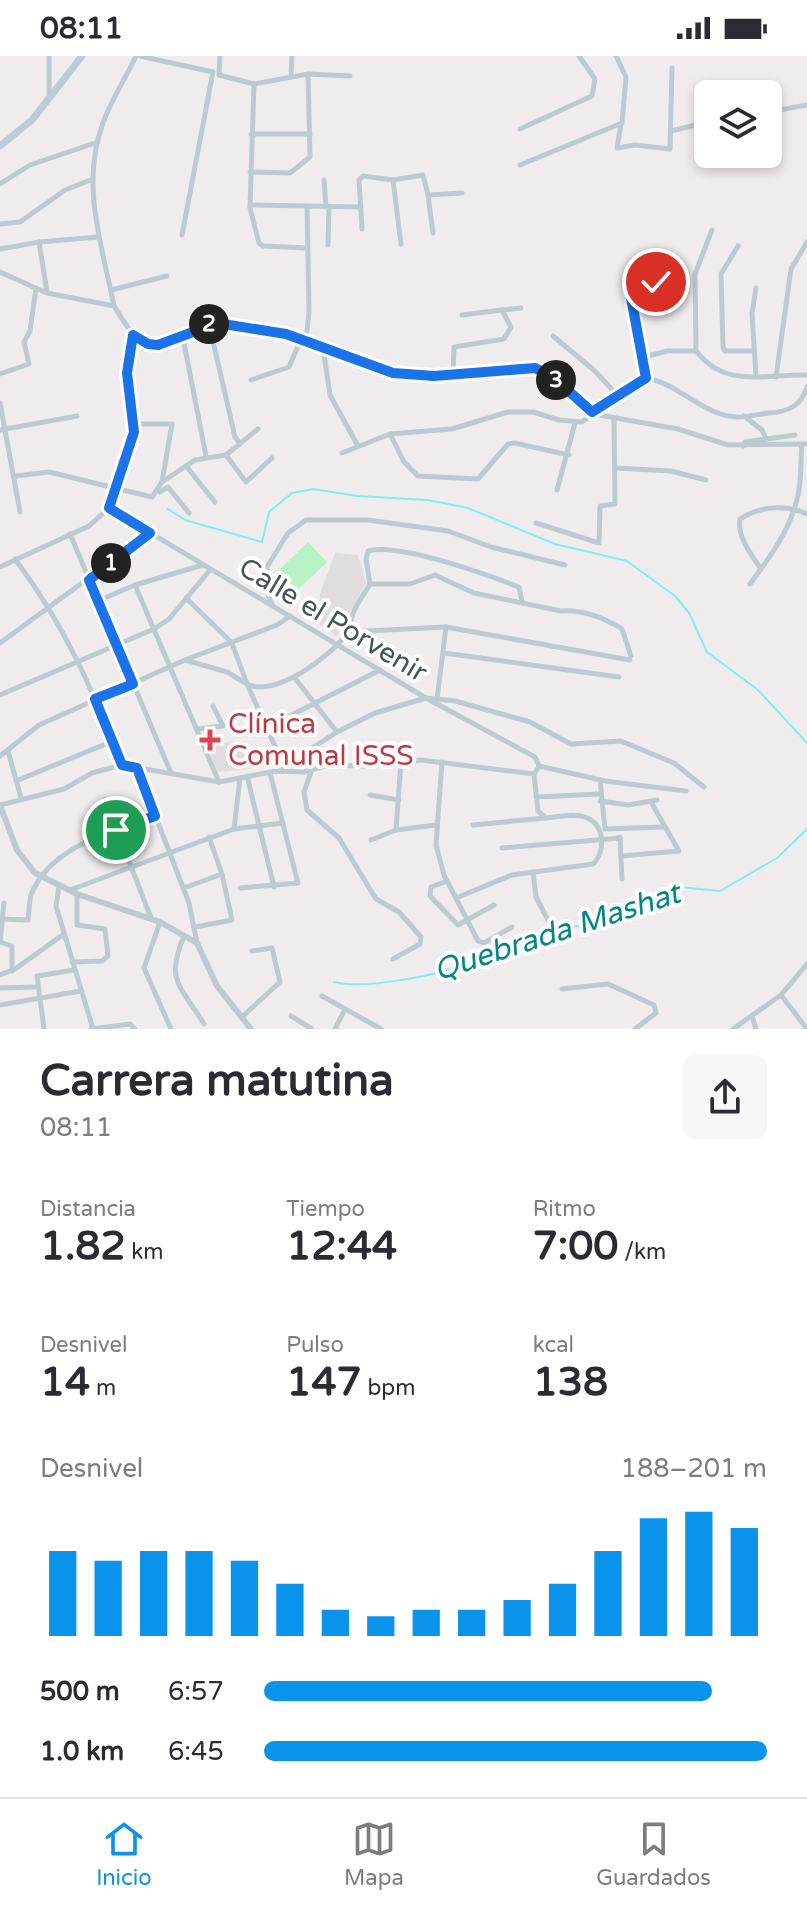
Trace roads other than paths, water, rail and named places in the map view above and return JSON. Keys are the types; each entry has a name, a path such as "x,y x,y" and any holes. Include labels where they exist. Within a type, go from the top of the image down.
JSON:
{"main road":[{"path":"0,146 21,131 82,56"}],"street":[{"path":"49,56 49,98"},
{"path":"350,76 308,74 254,84 138,56 103,122 93,179 93,212 114,306 133,335 148,344 158,345 209,324 303,340 393,373 453,374 535,368 553,377 592,412 743,446 804,444 794,508 778,547 750,584"},
{"path":"182,235 220,56"},
{"path":"291,77 292,56"},
{"path":"520,129 592,96 595,79 579,56"},
{"path":"616,56 626,77 617,148 635,145 667,151 671,147 672,68"},
{"path":"250,172 297,170 310,157 308,74"},
{"path":"254,84 250,205 257,238 263,246 307,248"},
{"path":"782,109 807,105"},
{"path":"520,165 622,123"},
{"path":"671,131 694,125"},
{"path":"251,134 310,134"},
{"path":"0,184 30,165 98,142"},
{"path":"362,229 359,180 383,176 393,180 423,175 433,233"},
{"path":"0,224 20,222 65,190 93,179"},
{"path":"324,180 328,245"},
{"path":"393,180 401,244"},
{"path":"428,195 460,192 457,181"},
{"path":"250,205 361,207"},
{"path":"251,380 289,367 303,340 309,311 307,206"},
{"path":"712,230 695,274 696,351 709,366 728,377 807,375"},
{"path":"0,249 99,237"},
{"path":"39,242 47,293"},
{"path":"776,377 791,269 807,242"},
{"path":"738,246 721,274 723,348 725,351 753,351"},
{"path":"0,272 47,293 114,306"},
{"path":"111,290 167,276"},
{"path":"646,378 644,357 632,317 630,292 676,278"},
{"path":"0,374 29,364 24,342 30,331 36,288"},
{"path":"756,288 753,351 756,376"},
{"path":"462,315 521,308"},
{"path":"453,374 454,347 508,335 511,327 502,310"},
{"path":"209,324 235,437 240,444"},
{"path":"182,333 206,456"},
{"path":"0,567 89,526 109,508 134,424 127,373 133,335"},
{"path":"553,336 595,371 617,395"},
{"path":"323,348 330,395 358,446"},
{"path":"644,357 667,351 696,351"},
{"path":"342,453 390,434 452,429 521,411 575,423 589,419 592,412 646,378 659,380 729,415 744,416 783,412 798,404 807,387"},
{"path":"0,403 2,430 16,476 20,512"},
{"path":"2,430 77,416"},
{"path":"744,416 762,430 766,439"},
{"path":"536,523 599,543 600,506 615,504 614,418"},
{"path":"557,490 569,455 575,423"},
{"path":"134,424 172,424 162,482 156,495"},
{"path":"162,482 206,456 226,455 258,429"},
{"path":"390,434 404,462 418,476 478,479 508,444 515,443 569,455"},
{"path":"743,446 745,442 795,435"},
{"path":"226,455 246,482 272,458"},
{"path":"186,466 215,502"},
{"path":"615,468 671,471 706,480"},
{"path":"16,476 49,472 118,486 148,496 168,487 189,513"},
{"name":"Calle el Porvenir","path":"109,508 539,764 600,780 686,791"},
{"path":"761,569 739,529 740,519 760,510 794,508 807,514"},
{"path":"274,607 266,590 267,567 288,533 306,520 368,520 448,531 491,547 565,565"},
{"path":"0,643 150,533"},
{"path":"70,534 171,774"},
{"path":"185,660 227,672 255,688 273,687 294,677 348,632 356,607 370,584 368,551 405,552 450,563 519,587 522,602"},
{"path":"15,559 51,607 81,662 122,765"},
{"path":"98,601 135,585 203,565"},
{"path":"0,695 154,629 210,570"},
{"path":"348,632 446,627 630,658 622,629 608,621 572,610 561,611 474,593 435,575 410,584 370,584"},
{"path":"135,585 219,782"},
{"path":"186,598 232,643 283,764"},
{"path":"0,756 39,725 290,616"},
{"path":"437,699 446,627"},
{"path":"444,653 619,677"},
{"path":"266,728 381,669"},
{"path":"294,677 337,732"},
{"path":"273,772 337,732 375,713 426,698 530,722 571,744 621,741 674,763 704,787"},
{"path":"197,729 223,726 213,706"},
{"path":"16,781 113,741"},
{"path":"8,751 21,798"},
{"path":"197,943 151,918 73,892 40,877 17,850 0,805 64,789 92,773 122,765 219,782 273,772 312,771 328,765 364,766 401,762 442,762 534,774"},
{"path":"396,830 401,762"},
{"path":"442,762 436,845 447,881 481,943 512,927"},
{"path":"539,764 534,774 536,797 538,811 546,818"},
{"path":"137,768 184,888 197,943 217,986 251,1029"},
{"path":"312,771 304,792 307,810 339,838 376,899 399,912 421,937 420,944 393,959"},
{"path":"240,888 295,885 298,879 273,772"},
{"path":"243,777 274,887"},
{"path":"234,829 243,777"},
{"path":"600,780 605,829 664,827"},
{"path":"370,795 399,800"},
{"path":"536,797 600,798 628,805 654,801 664,827 679,851 621,856"},
{"path":"105,799 151,918"},
{"path":"1,923 28,920 30,900 40,877 76,847 155,816"},
{"path":"456,898 500,879 593,864 602,851 599,829 584,816 473,825"},
{"path":"73,892 209,837 234,829 283,823"},
{"path":"371,840 396,830 436,825"},
{"path":"619,829 622,879"},
{"path":"195,927 232,920 222,874 209,837"},
{"path":"502,848 620,838"},
{"path":"533,872 536,897 549,922"},
{"path":"184,888 222,874"},
{"path":"447,881 431,887 430,896 458,925 494,905"},
{"path":"59,886 55,900 92,1029 130,1024 135,1029"},
{"path":"72,962 102,961 108,956 105,929 79,927 76,923 73,892"},
{"path":"4,903 0,943 12,946 12,971"},
{"path":"160,922 144,968 171,1029"},
{"path":"0,975 12,971 64,934"},
{"path":"184,936 174,960 174,974 204,1024"},
{"path":"242,1017 280,982 272,948 252,951"},
{"path":"733,1029 781,995 807,964"},
{"path":"44,1029 36,987 39,974 74,970"},
{"path":"562,989 608,984 654,1005 656,1013 635,1029"},
{"path":"0,988 36,987"},
{"path":"0,1005 81,991"},
{"path":"781,995 807,1029"},
{"path":"322,996 381,1029"},
{"path":"335,1029 345,1009"},
{"path":"291,1016 312,1029"},
{"path":"752,1016 756,1029"}],"waterway":[{"path":"168,509 185,520 262,542 269,512 292,493 313,489 357,496 428,500 468,508 555,544 627,561 675,596 689,613 707,652 758,690 807,743"},
{"name":"Quebrada Mashat","path":"334,982 382,983 438,973 533,937 618,914 627,903 633,907 641,899 679,887 720,891 777,858 807,829"}],"place":[{"name":"Clínica Comunal ISSS","path":"210,740"}]}
